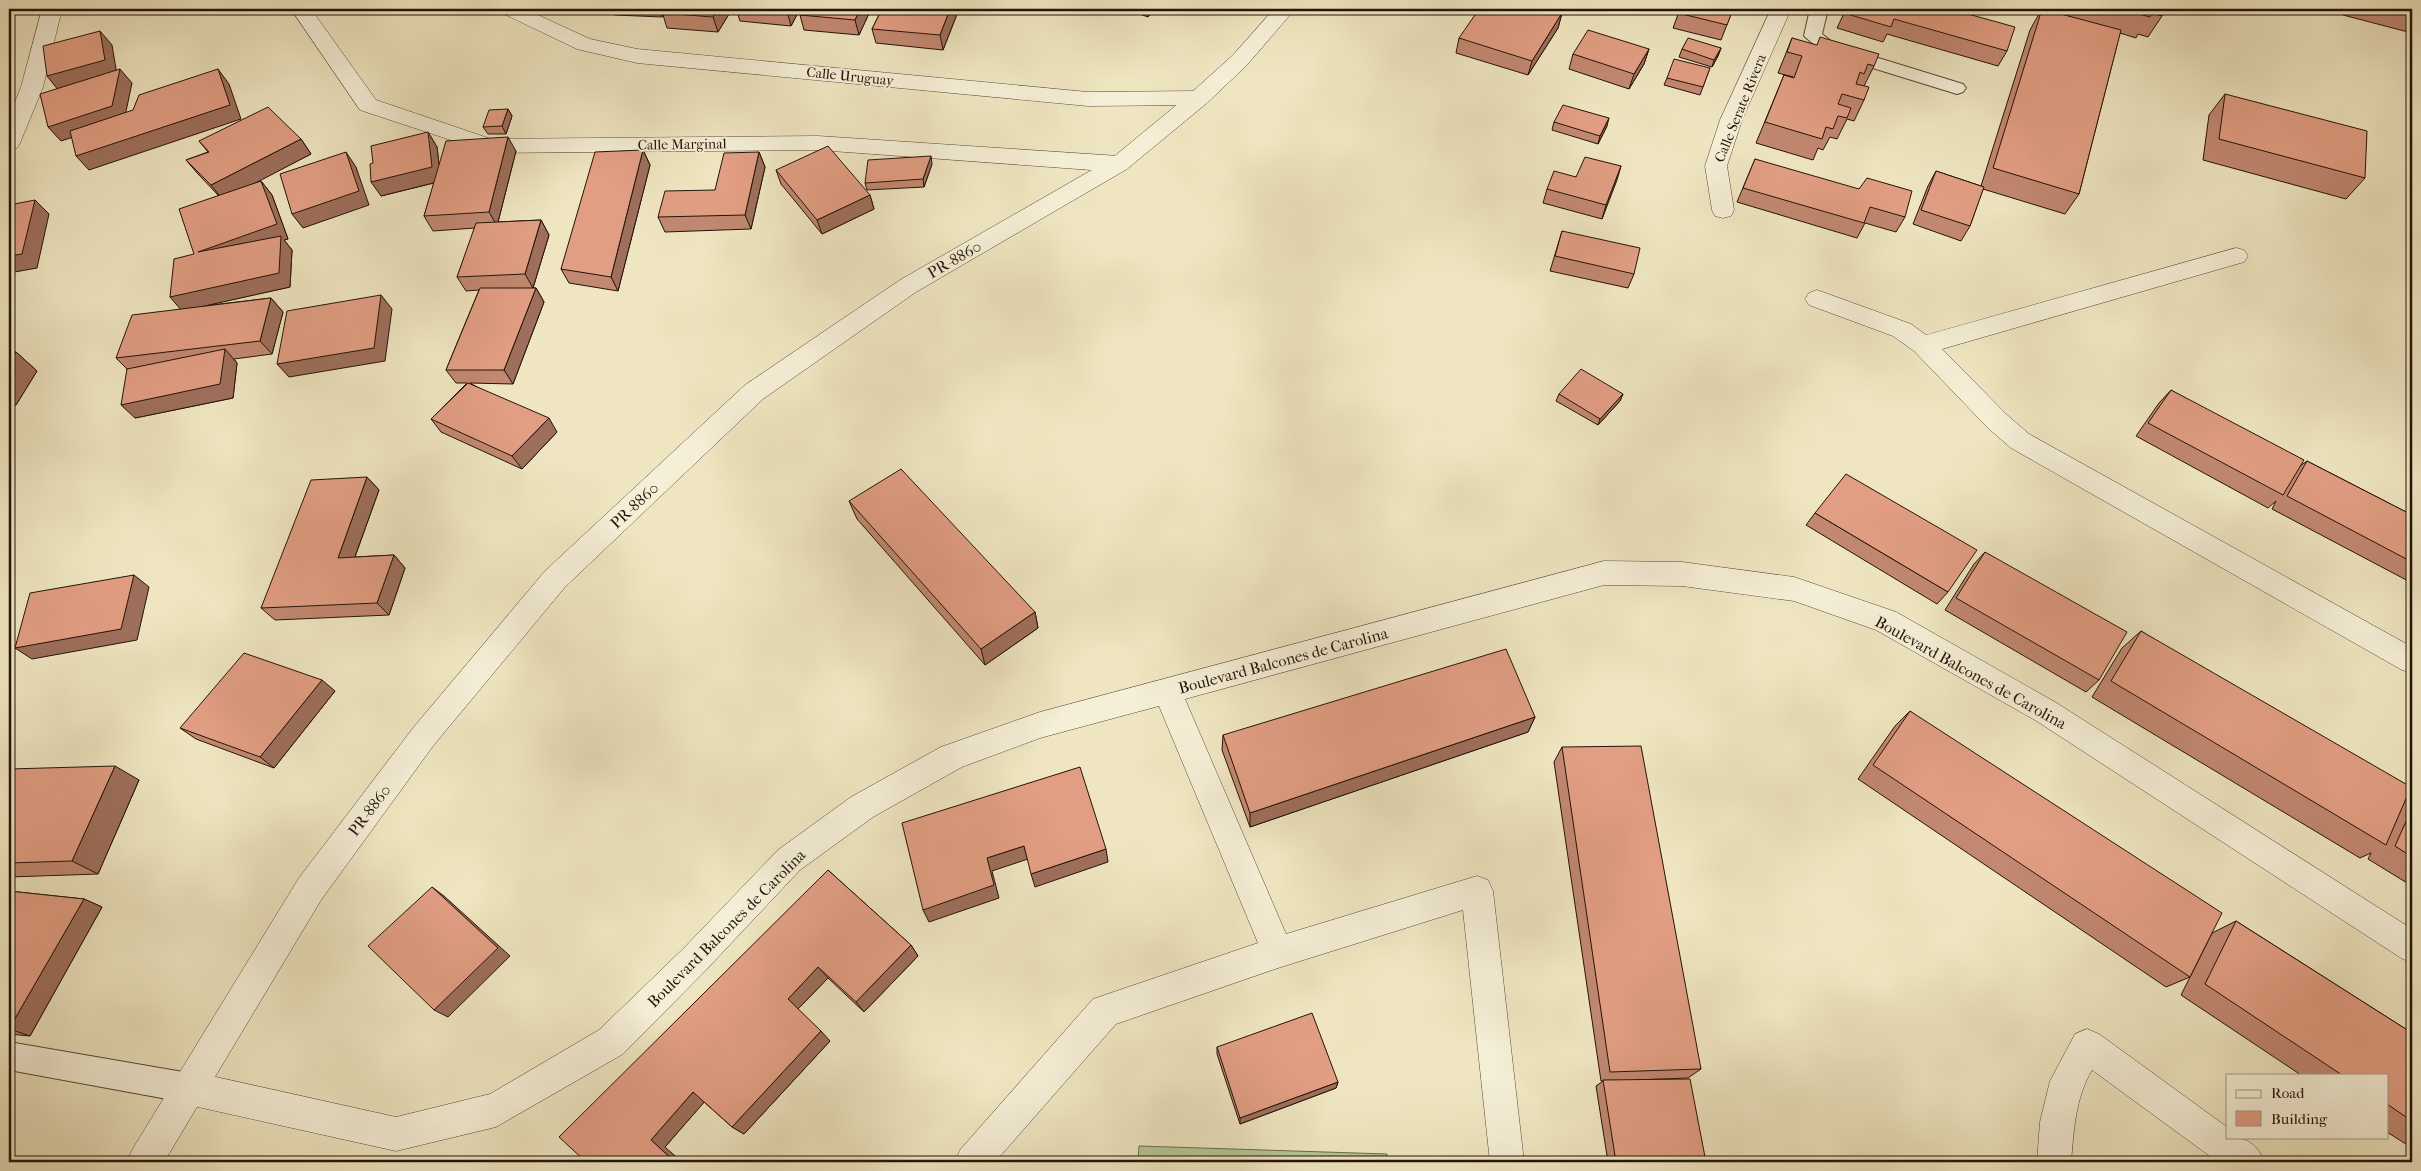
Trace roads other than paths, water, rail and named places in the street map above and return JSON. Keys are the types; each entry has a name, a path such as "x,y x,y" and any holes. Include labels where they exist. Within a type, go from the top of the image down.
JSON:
{"street":[{"path":"9,143 32,87 52,9"},
{"name":"Calle Marginal","path":"302,9 368,105 490,146 818,143 1120,164"},
{"name":"Calle Uruguay","path":"509,9 584,44 637,56 1088,99 1200,98"},
{"name":"PR-8860","path":"144,1162 310,889 423,737 555,579 754,392 908,286 1120,164 1200,98 1240,60 1285,9"},
{"name":"Calle Serate Rivera","path":"1723,210 1716,166 1731,120 1781,9"},
{"path":"9,91 32,87"},
{"path":"1923,345 2236,256"},
{"path":"1817,299 1902,330 1923,345 1997,421 2020,441 2412,660"},
{"name":"Boulevard Balcones de Carolina","path":"190,1088 396,1134 496,1110 611,1042 695,959 789,860 862,807 952,757 1040,725 1604,573 1682,574 1794,588 1886,622 2045,711 2412,947"},
{"path":"1167,691 1278,952"},
{"path":"972,1162 1105,1011 1278,952 1477,891 1507,1162"},
{"path":"2054,1162 2057,1122 2067,1081 2087,1046 2247,1162"}],"lane":[{"path":"1819,9 1813,36 1830,49 1957,88"},
{"path":"9,1056 190,1088"}]}
